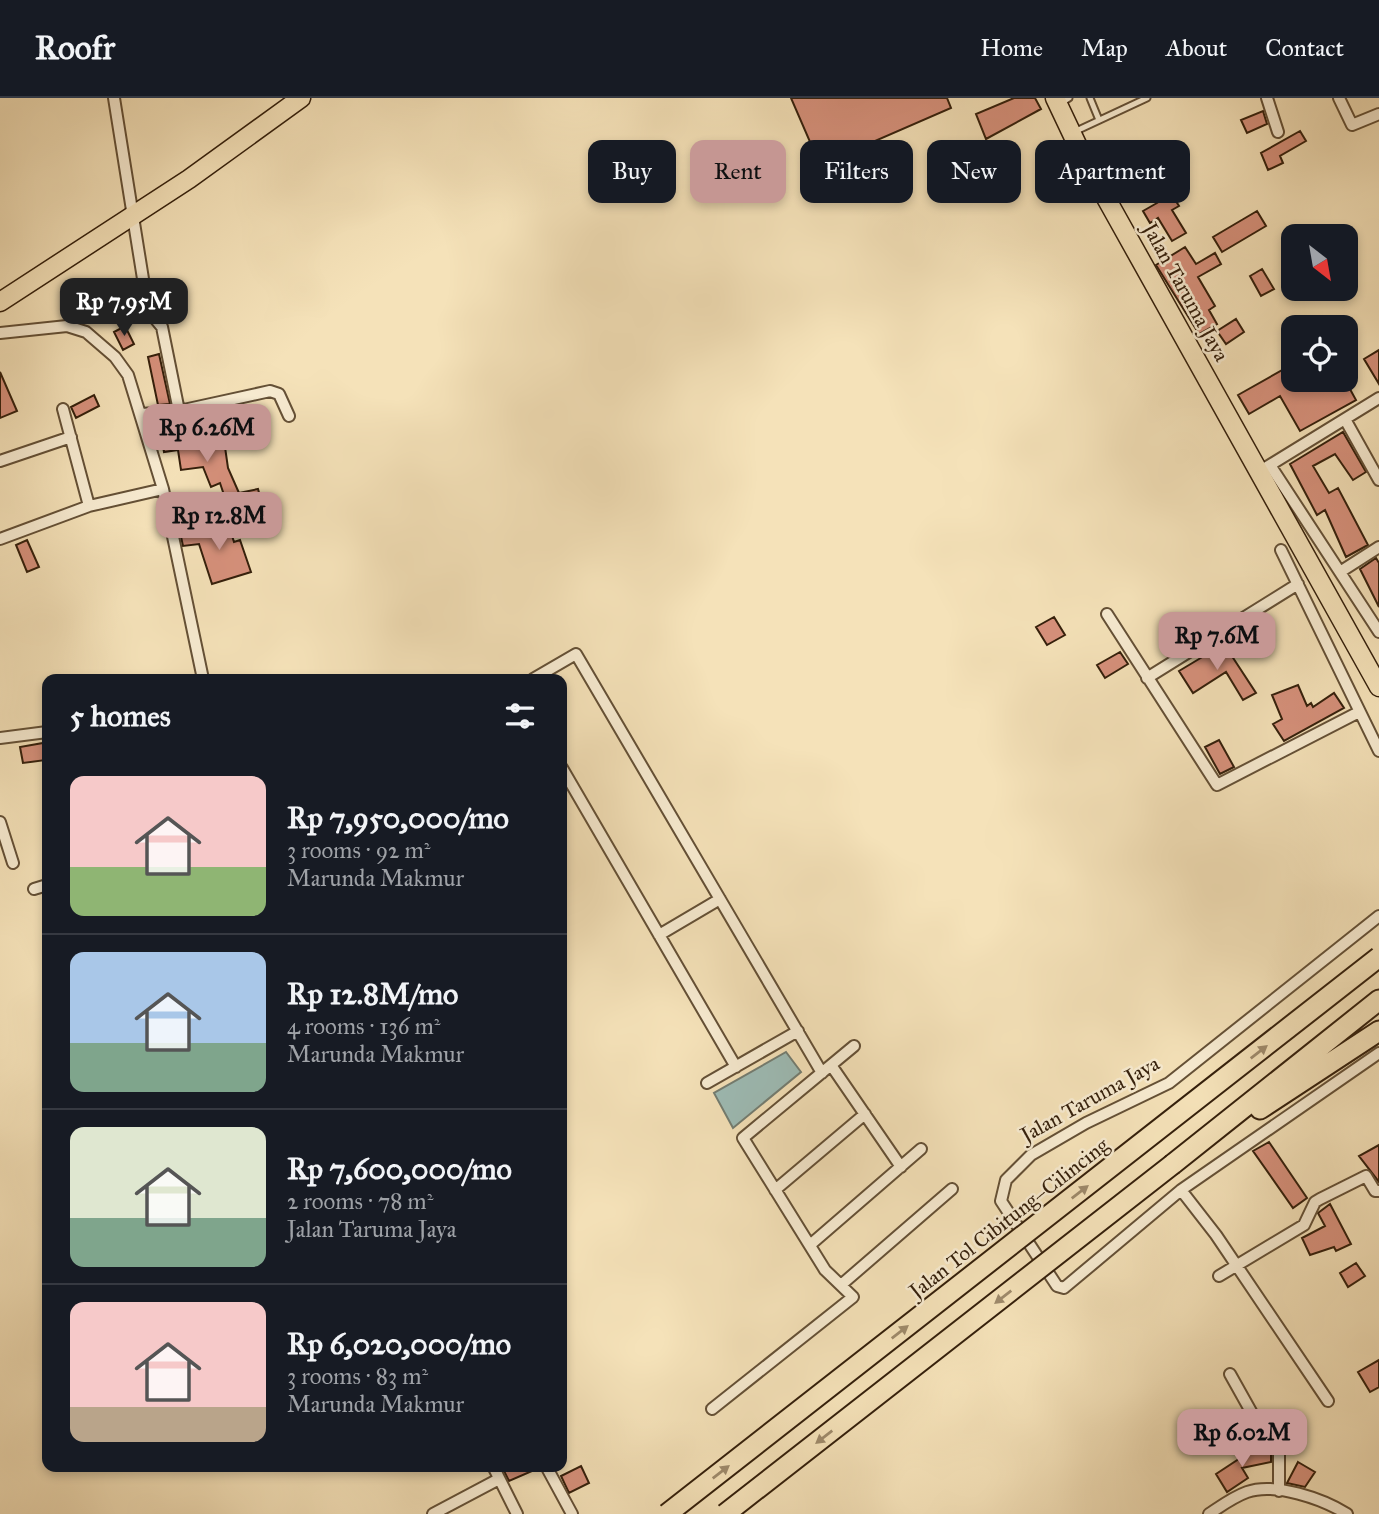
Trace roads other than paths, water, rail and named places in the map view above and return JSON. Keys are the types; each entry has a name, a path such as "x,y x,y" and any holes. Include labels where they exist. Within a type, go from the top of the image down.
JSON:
{"highway":[{"name":"Jalan Tol Cibitung–Cilincing","path":"667,1514 1379,957"},
{"path":"725,1514 1379,1000"},
{"path":"1173,1164 1379,1031"}],"main road":[{"path":"0,302 135,214 301,98"},
{"name":"Jalan Taruma Jaya","path":"1060,100 1071,133 1266,474 1379,687"}],"street":[{"path":"114,98 135,214 148,310 162,327 179,411"},
{"path":"1267,98 1278,132"},
{"path":"1339,98 1352,125 1379,114"},
{"path":"0,333 46,326 67,326 86,332 115,357 128,374 163,489 202,674"},
{"path":"142,414 179,411 270,391 279,394 289,416"},
{"path":"1266,474 1379,398"},
{"path":"63,408 89,506"},
{"path":"1346,421 1379,480"},
{"path":"1,457 71,437"},
{"name":"Jalan Taruma Jaya","path":"1266,474 1340,572 1379,632"},
{"path":"0,538 89,506 163,489"},
{"path":"1340,572 1379,547"},
{"path":"1281,550 1379,751"},
{"path":"1147,678 1298,584"},
{"path":"1107,614 1217,785 1359,712"},
{"path":"541,674 576,653 798,1031 865,1114 901,1167"},
{"path":"0,738 42,733"},
{"path":"567,788 659,934 736,1067"},
{"path":"0,822 13,863"},
{"path":"34,889 42,887"},
{"path":"659,934 720,899"},
{"name":"Jalan Taruma Jaya","path":"1379,916 1169,1083 1086,1123 1031,1155 1006,1180 1001,1201 1057,1286 1064,1288 1181,1190 1379,1053"},
{"path":"706,1083 798,1031"},
{"path":"712,1409 853,1297 825,1270 743,1138 854,1046"},
{"path":"775,1190 865,1114"},
{"path":"810,1245 921,1149"},
{"path":"1219,1276 1304,1225 1315,1202 1320,1199 1366,1177 1375,1191 1379,1191"},
{"path":"841,1285 952,1189"},
{"path":"1181,1190 1328,1401"},
{"path":"1230,1374 1263,1433 1279,1440 1279,1491"},
{"path":"496,1472 517,1514"},
{"path":"549,1472 572,1514"},
{"path":"433,1514 499,1479"},
{"path":"1209,1514 1248,1491 1267,1488 1306,1497 1347,1514"}],"lane":[{"path":"1090,98 1099,120"},
{"path":"1071,133 1147,98"}],"water":[{"path":"786,1052 801,1072 733,1128 714,1093"}]}
